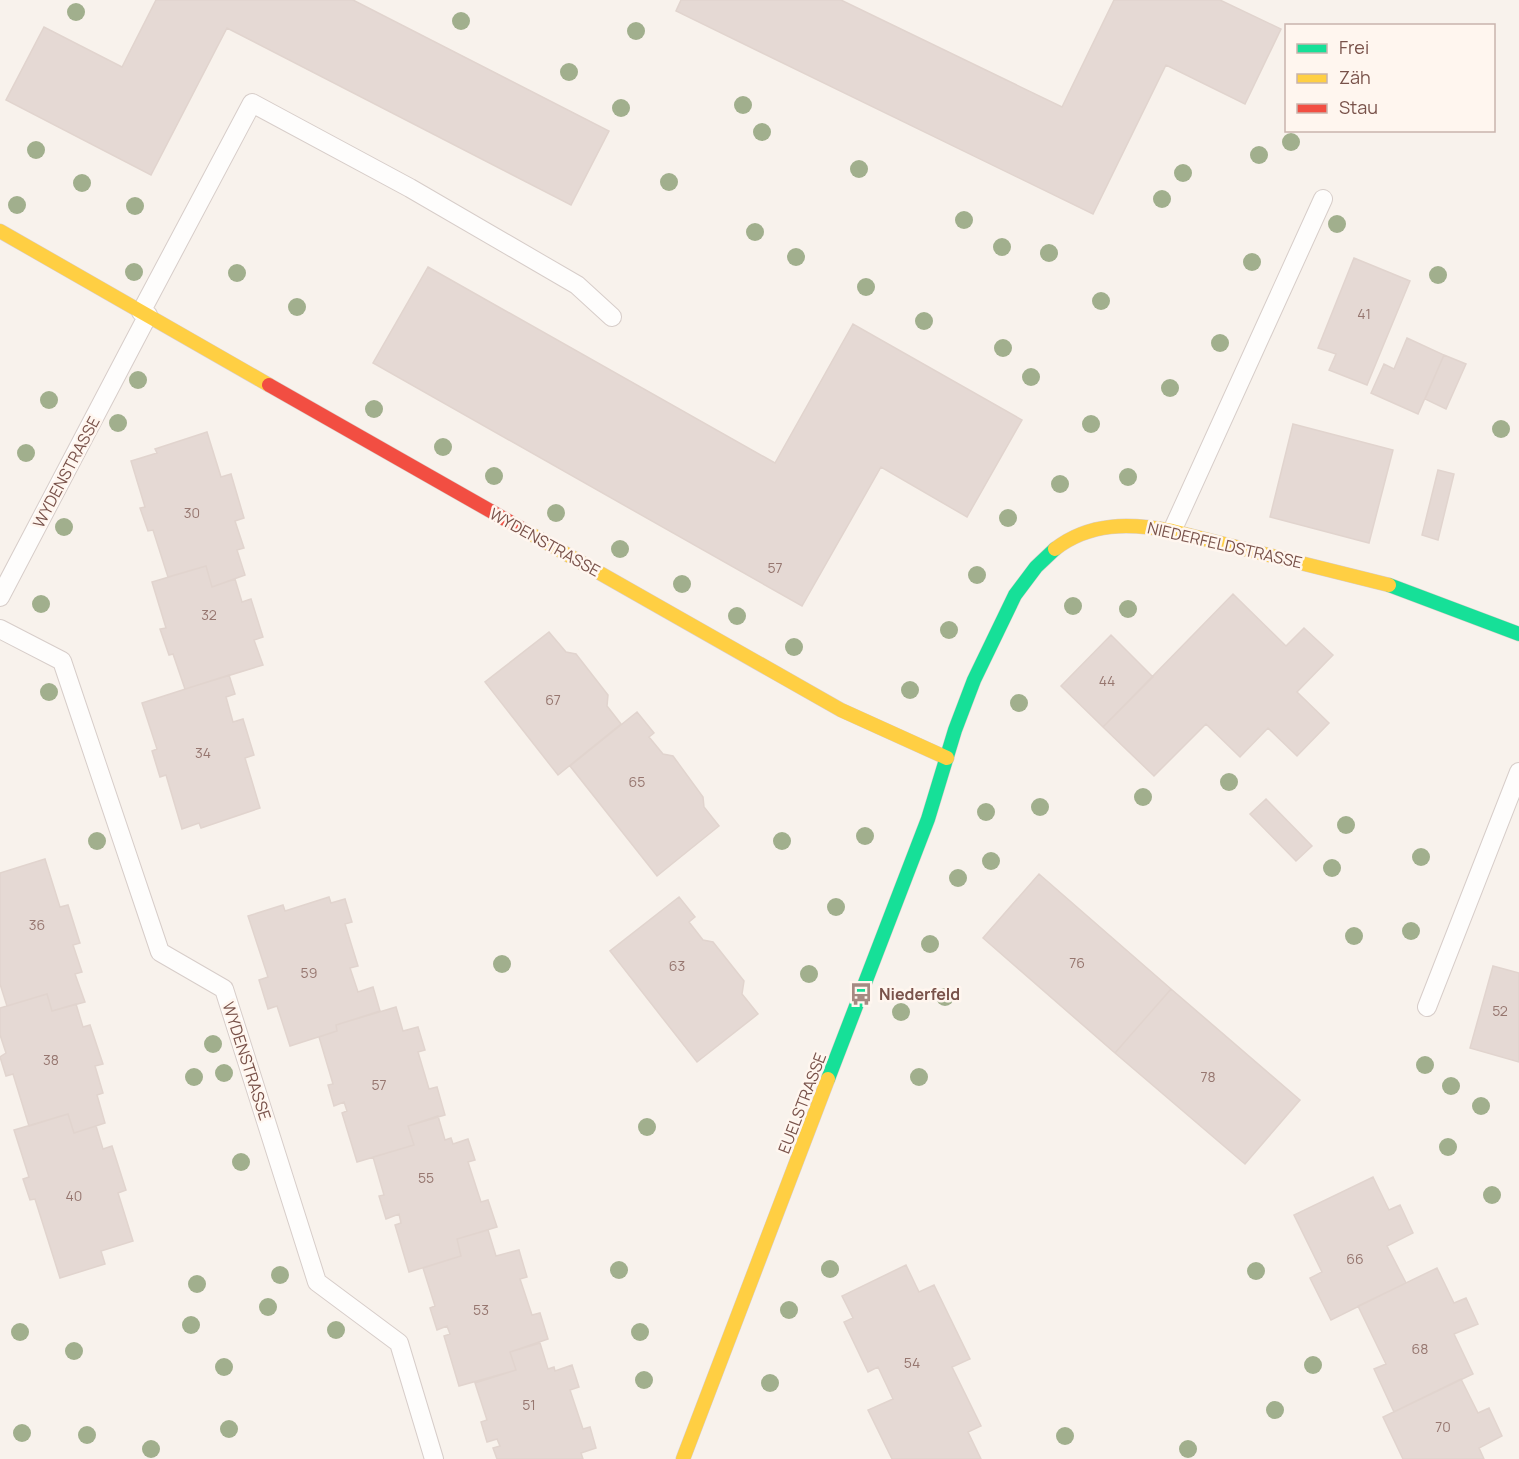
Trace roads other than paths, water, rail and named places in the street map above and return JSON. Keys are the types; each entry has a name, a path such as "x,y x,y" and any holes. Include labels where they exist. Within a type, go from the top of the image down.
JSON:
{"street":[{"name":"WYDENSTRASSE","path":"0,231 841,710 947,758"},
{"name":"NIEDERFELDSTRASSE","path":"947,758 969,690 1016,591 1041,560 1057,546 1080,534 1103,527 1125,525 1172,531 1393,586 1519,634"},
{"name":"EUELSTRASSE","path":"683,1459 928,819 947,758"}],"lane":[{"path":"145,314 252,103 410,188 577,285 612,317"},
{"path":"1172,531 1323,199"},
{"name":"WYDENSTRASSE","path":"0,597 145,314"},
{"name":"WYDENSTRASSE","path":"0,629 62,661 160,952 224,989 317,1282 399,1343 434,1459"},
{"path":"1427,1007 1519,772"}],"place":[{"name":"Niederfeld","path":"861,994"}]}
